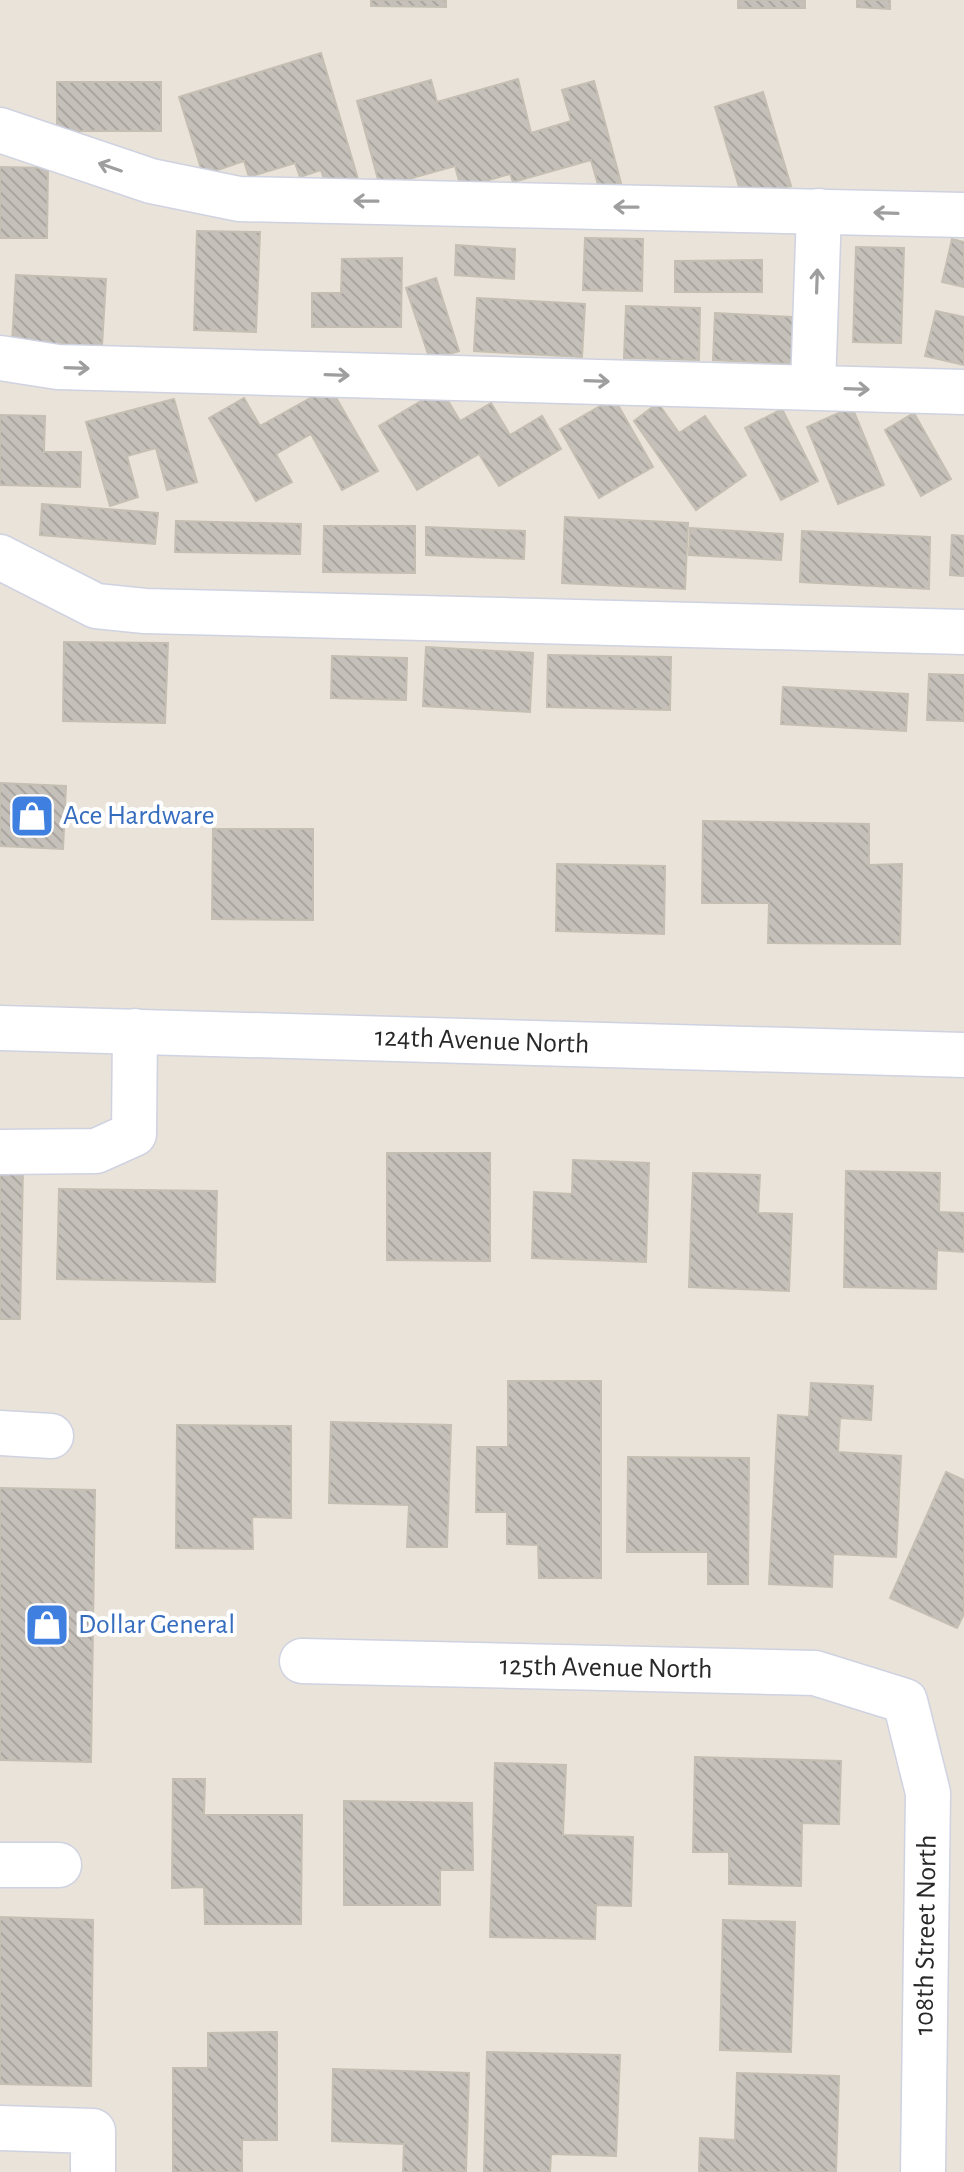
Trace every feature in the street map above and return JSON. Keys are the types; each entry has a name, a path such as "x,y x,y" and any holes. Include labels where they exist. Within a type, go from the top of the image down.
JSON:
{"street":[{"path":"0,130 151,181 239,199 964,215"},
{"path":"813,387 819,211"},
{"path":"0,358 73,368 964,392"},
{"path":"0,557 96,606 145,611 964,632"},
{"name":"124th Avenue North","path":"0,1028 964,1055"},
{"path":"0,1152 96,1151 134,1134 135,1031"},
{"path":"0,1433 51,1436"},
{"name":"125th Avenue North","path":"302,1661 815,1673 905,1701"},
{"name":"108th Street North","path":"905,1701 928,1793 923,2172"},
{"path":"0,1865 59,1865"},
{"path":"0,2128 93,2131 93,2172"}],"building":[{"path":"371,0 446,0 446,7 371,6"},
{"path":"738,0 805,0 805,8 738,8"},
{"path":"857,0 890,0 890,9 857,7"},
{"path":"321,53 358,179 327,188 321,170 300,177 295,163 249,177 244,161 203,175 179,97"},
{"path":"518,79 531,133 571,121 562,90 594,81 621,183 599,188 591,160 513,182 510,174 461,188 455,166 380,187 357,101 431,80 437,102"},
{"path":"57,82 161,82 161,131 57,131"},
{"path":"763,92 791,186 743,200 715,107"},
{"path":"0,167 48,168 47,238 0,238"},
{"path":"197,231 260,232 256,332 194,330"},
{"path":"585,238 643,239 642,291 583,290"},
{"path":"952,239 964,242 964,287 942,282"},
{"path":"456,245 515,249 514,279 455,275"},
{"path":"856,247 904,248 901,343 853,342"},
{"path":"402,258 401,327 312,327 312,293 341,293 342,259"},
{"path":"762,260 762,292 675,292 675,261"},
{"path":"16,275 106,279 102,346 12,342"},
{"path":"436,278 459,351 430,360 406,288"},
{"path":"477,298 585,304 582,357 474,351"},
{"path":"626,306 700,308 699,360 624,358"},
{"path":"936,311 964,317 964,365 925,356"},
{"path":"715,313 793,317 791,364 713,360"},
{"path":"330,387 378,471 342,490 311,434 276,454 292,482 256,501 209,418 244,398 260,426"},
{"path":"441,389 460,421 491,403 510,435 542,416 561,449 499,486 479,454 417,490 379,426"},
{"path":"614,398 653,467 599,498 560,429"},
{"path":"174,399 197,482 167,490 156,448 127,456 138,497 110,506 86,422"},
{"path":"658,403 679,433 705,416 746,475 696,510 634,421"},
{"path":"852,407 884,485 838,504 807,427"},
{"path":"782,409 818,481 781,500 745,428"},
{"path":"914,413 951,479 921,496 885,430"},
{"path":"0,415 45,416 44,452 81,452 80,487 0,485"},
{"path":"42,504 158,513 155,544 40,535"},
{"path":"565,517 688,523 685,589 562,583"},
{"path":"176,521 301,524 300,554 175,552"},
{"path":"324,526 415,526 415,573 323,572"},
{"path":"426,527 525,531 524,559 426,555"},
{"path":"690,528 783,534 781,560 689,555"},
{"path":"802,531 930,537 929,589 800,582"},
{"path":"952,535 964,536 964,576 950,575"},
{"path":"64,642 168,643 165,723 63,721"},
{"path":"426,647 533,653 530,712 423,706"},
{"path":"548,655 671,657 670,710 547,707"},
{"path":"332,656 407,658 406,700 331,698"},
{"path":"929,674 964,675 964,721 927,720"},
{"path":"783,687 908,694 906,731 781,724"},
{"name":"Ace Hardware","path":"0,783 66,786 63,849 0,846"},
{"path":"703,821 869,824 869,865 902,864 900,944 768,943 769,903 702,903"},
{"path":"213,829 313,829 313,920 212,919"},
{"path":"557,864 665,866 664,934 556,931"},
{"path":"387,1153 490,1153 490,1261 387,1260"},
{"path":"573,1160 649,1163 646,1262 532,1258 534,1192 572,1194"},
{"path":"0,1167 23,1168 20,1319 0,1319"},
{"path":"846,1171 940,1173 939,1212 964,1213 964,1252 937,1250 936,1289 844,1287"},
{"path":"693,1173 760,1175 758,1213 792,1214 789,1291 689,1287"},
{"path":"59,1189 217,1191 215,1282 57,1279"},
{"path":"508,1381 601,1381 601,1578 539,1578 538,1545 507,1544 507,1512 476,1512 477,1447 508,1447"},
{"path":"811,1383 873,1386 871,1420 840,1418 838,1452 901,1456 896,1557 833,1554 832,1587 769,1584 778,1415 809,1417"},
{"path":"331,1422 451,1425 447,1547 407,1547 409,1505 329,1503"},
{"path":"177,1425 291,1426 291,1518 252,1517 253,1549 176,1548"},
{"path":"628,1457 749,1458 748,1584 708,1584 708,1552 627,1552"},
{"path":"946,1472 964,1480 964,1614 957,1628 890,1598"},
{"name":"Dollar General","path":"0,1488 95,1490 91,1762 0,1760"},
{"path":"695,1757 841,1761 839,1824 802,1823 801,1886 729,1884 729,1852 693,1852"},
{"path":"495,1763 566,1765 563,1835 633,1837 631,1906 596,1905 595,1939 490,1937"},
{"path":"173,1779 205,1779 204,1815 302,1815 301,1924 205,1924 204,1887 172,1888"},
{"path":"344,1801 472,1803 473,1870 440,1870 440,1905 344,1905"},
{"path":"0,1917 93,1920 91,2086 0,2084"},
{"path":"723,1920 795,1922 791,2052 720,2050"},
{"path":"277,2032 277,2140 242,2140 242,2172 173,2172 173,2068 208,2068 208,2033"},
{"path":"487,2052 620,2055 616,2156 551,2154 550,2172 484,2172"},
{"path":"333,2069 469,2073 466,2172 403,2172 404,2144 332,2141"},
{"path":"737,2073 839,2076 836,2172 699,2172 700,2138 735,2140"}],"place":[{"name":"Ace Hardware","path":"32,816"},
{"name":"Dollar General","path":"47,1625"}]}
